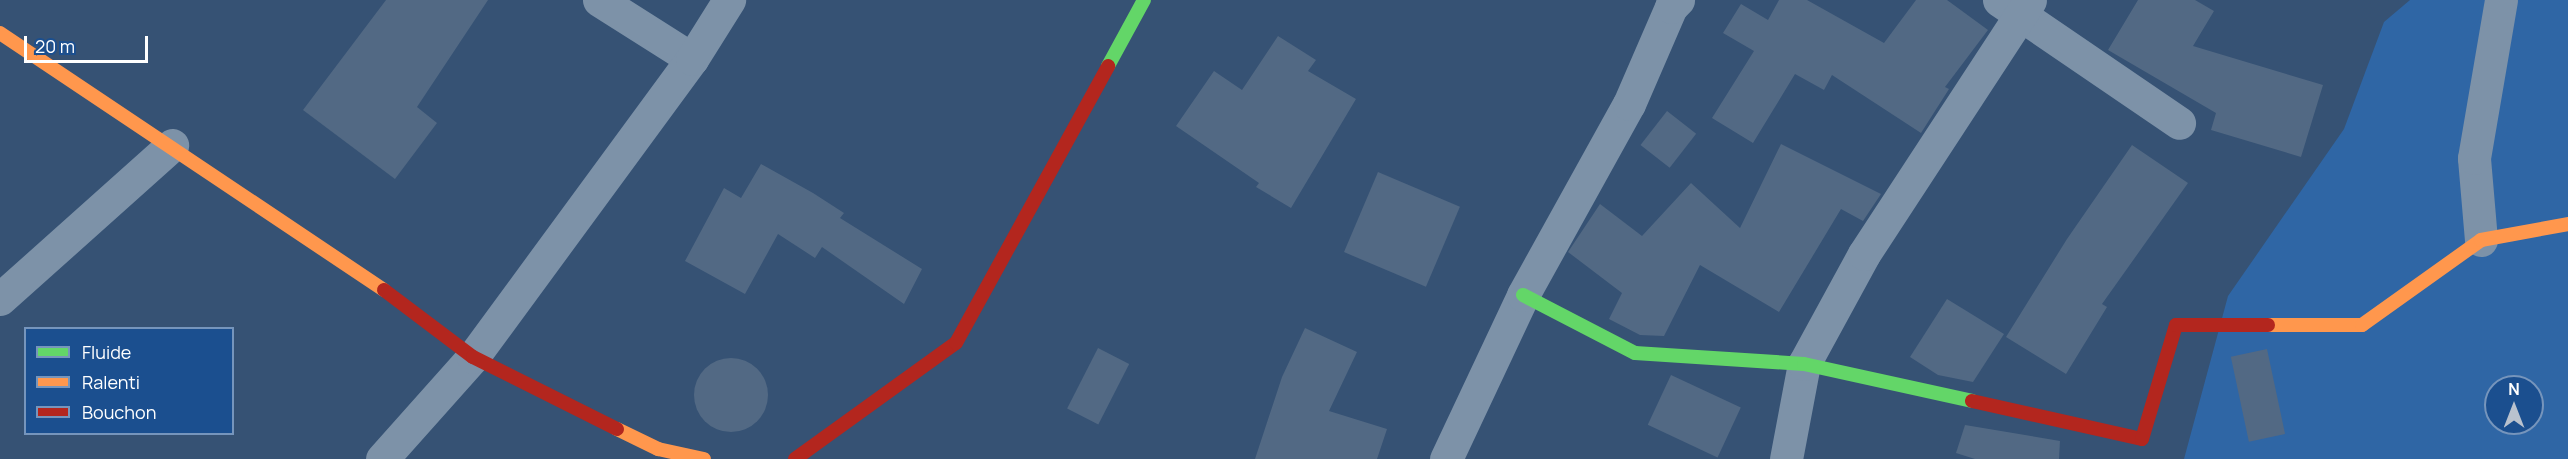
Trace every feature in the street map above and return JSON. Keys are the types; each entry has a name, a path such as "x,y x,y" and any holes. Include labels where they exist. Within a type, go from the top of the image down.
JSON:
{"street":[{"path":"599,0 692,59"},
{"path":"382,459 473,357 692,59 729,0"},
{"path":"795,459 956,343 1144,0"},
{"path":"2481,240 2474,158 2501,0"},
{"path":"1446,459 1523,295 1629,104 1673,2"},
{"path":"1786,459 1804,364 1864,254 2016,4 2179,123"},
{"path":"0,33 172,145 362,274 473,357 658,450 704,459"},
{"path":"0,298 172,145"},
{"path":"1523,295 1635,353 1804,364 2142,439 2176,326 2362,325 2481,240 2568,224"}],"shaded area":[{"path":"2410,0 2568,0 2568,459 2184,459 2228,296 2344,129 2384,22"}],"building":[{"path":"386,0 488,0 417,107 437,123 395,179 303,110"},
{"path":"1779,0 1807,0 1884,43 1916,0 1947,0 1988,30 1945,87 1949,89 1921,133 1832,75 1824,90 1795,74 1753,143 1712,118 1754,51 1723,33 1741,4 1768,20"},
{"path":"2138,0 2195,0 2214,11 2193,46 2323,85 2301,157 2211,130 2216,113 2108,50"},
{"path":"1278,36 1316,60 1308,71 1356,99 1291,208 1256,187 1259,183 1176,126 1214,71 1242,90"},
{"path":"1667,111 1696,134 1670,168 1641,145"},
{"path":"1781,144 1881,194 1863,221 1841,209 1779,312 1700,265 1664,336 1640,335 1609,319 1622,293 1568,252 1600,204 1642,236 1691,183 1740,228"},
{"path":"2132,145 2188,183 2102,304 2107,307 2066,374 2006,337 2067,239"},
{"path":"761,164 844,213 840,218 922,269 904,304 822,247 815,258 778,234 745,294 685,261 724,188 741,198"},
{"path":"1378,172 1460,207 1426,287 1344,252"},
{"path":"1947,299 2004,334 1973,382 1938,375 1910,357"},
{"path":"1305,328 1357,352 1329,411 1387,429 1377,459 1255,459 1282,377"},
{"path":"1098,348 1129,364 1098,424 1067,409"},
{"path":"2267,349 2285,434 2249,442 2231,357"},
{"path":"731,358 752,364 762,374 768,395 762,416 752,426 731,432 710,426 700,416 694,395 700,374 710,364"},
{"path":"1671,375 1741,408 1718,457 1648,425"},
{"path":"1965,425 2060,441 2059,459 1975,459 1956,453"}],"traffic: fast":[{"path":"1108,66 1144,0"},
{"path":"1523,295 1635,353 1804,364 1972,401"}],"traffic: slow":[{"path":"0,33 384,290"},
{"path":"2268,325 2362,325 2481,240 2568,224"},
{"path":"617,429 658,449 704,459"}],"traffic: jam":[{"path":"795,459 956,343 1108,66"},
{"path":"384,290 473,357 617,429"},
{"path":"1972,401 2142,439 2176,325 2268,325"}]}
